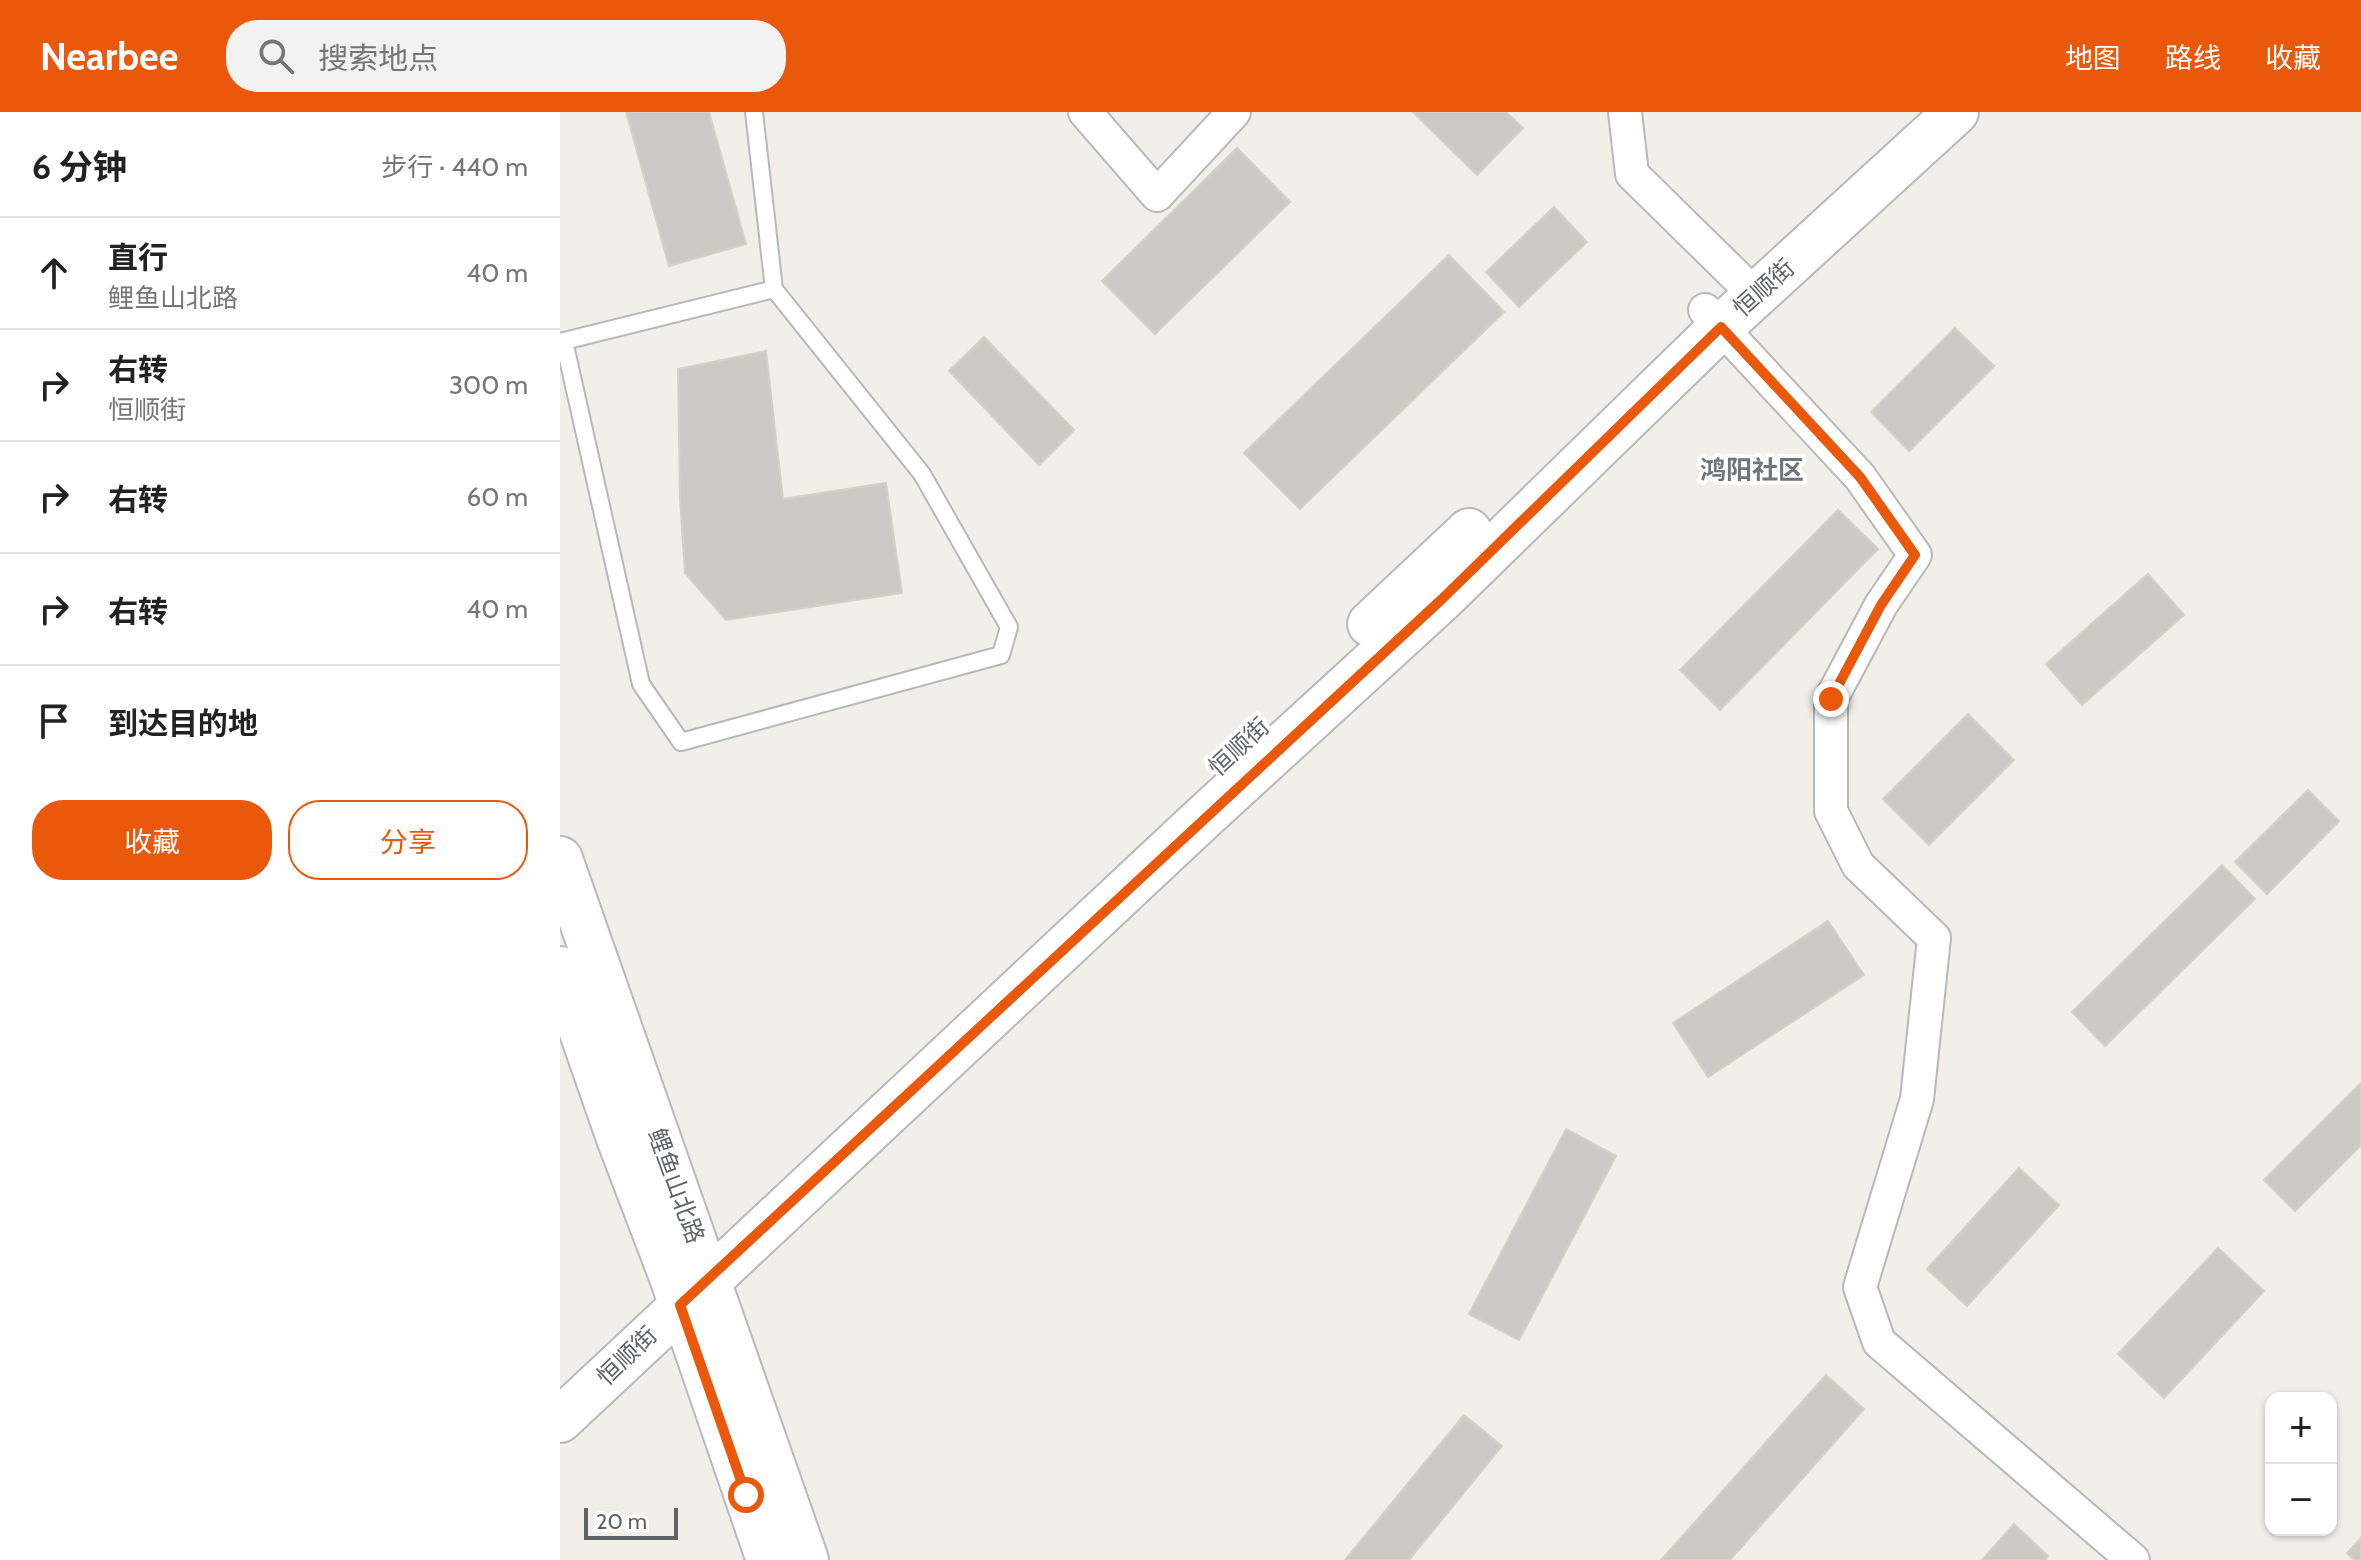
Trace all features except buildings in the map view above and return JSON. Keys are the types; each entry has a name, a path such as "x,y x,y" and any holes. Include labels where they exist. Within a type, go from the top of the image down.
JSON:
{"street":[{"path":"1085,112 1157,195 1234,112"},
{"path":"1625,112 1632,174 1738,278"},
{"name":"恒顺街","path":"1713,319 1738,278 1918,112"},
{"name":"恒顺街","path":"560,1381 690,1278 1442,599 1713,319 1956,112"},
{"path":"1713,319 1860,477 1915,555 1881,605 1831,699 1831,811 1858,865 1934,938 1917,1099 1860,1287 1879,1342 2133,1560"},
{"name":"鲤鱼山北路","path":"560,859 690,1278 769,1560"},
{"name":"鲤鱼山北路","path":"560,969 620,1141 690,1278 806,1560"},
{"name":"恒顺街","path":"560,1420 690,1278"}],"lane":[{"path":"754,112 774,289 922,474 1009,627 1001,655 681,742 641,684 562,342 774,289"}],"district":[{"name":"鸿阳社区","path":"1752,470"}],"route":[{"path":"746,1495 680,1305 1442,599 1721,327 1860,477 1915,555 1881,605 1831,699"}]}
